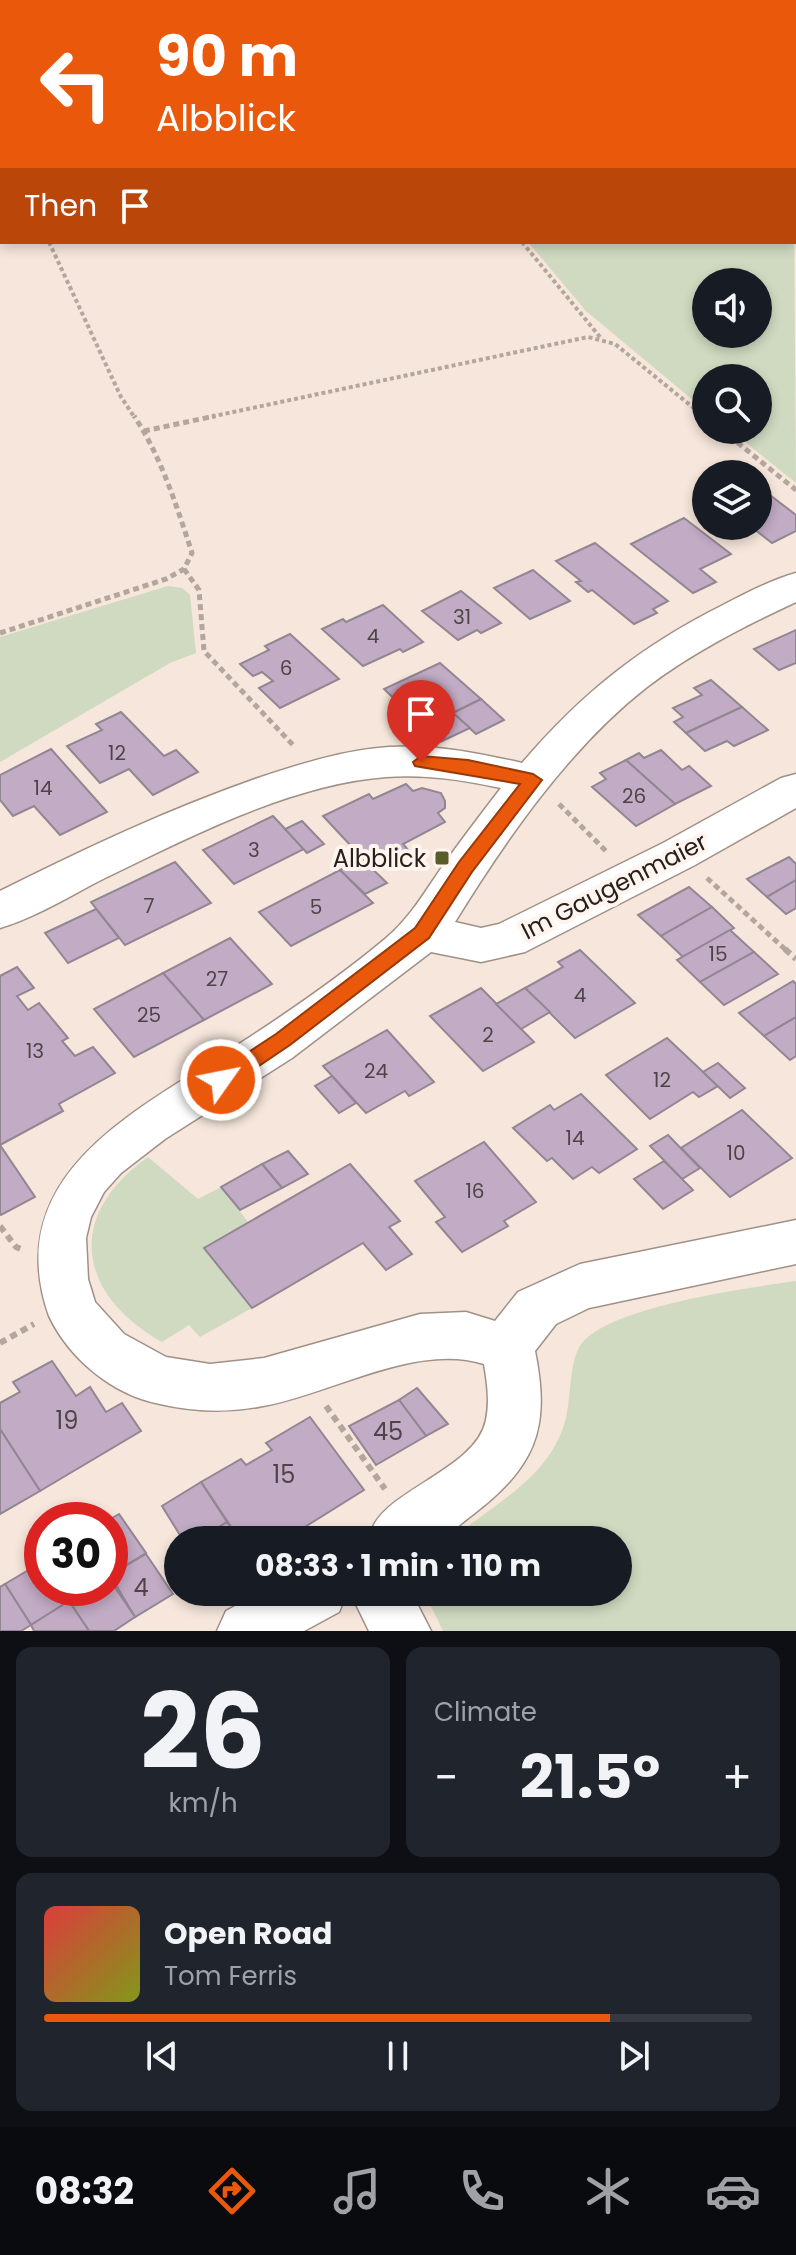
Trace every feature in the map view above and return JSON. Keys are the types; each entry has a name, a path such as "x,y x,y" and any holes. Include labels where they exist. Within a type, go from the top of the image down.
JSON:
{"street":[{"path":"508,1349 474,1334 444,1334 301,1374 235,1386 164,1381 122,1363 92,1338 70,1306 59,1276 61,1231 80,1184 118,1146 283,1039 422,933 465,867 533,780 587,717 631,677 698,634 796,586"},
{"path":"0,911 146,838 322,773 371,763 406,761 468,767 533,780"},
{"name":"Im Gaugenmaier","path":"422,933 481,945 500,944 540,926 796,789"},
{"path":"414,1526 474,1482 501,1454 514,1413 515,1380 508,1349 537,1308 580,1287 796,1242"},
{"path":"247,1631 293,1606"},
{"path":"387,1606 401,1631"}],"path":[{"path":"0,633 155,583 184,569 191,558 189,541 144,431 121,397 50,244"},
{"path":"524,244 600,338 623,349 692,406"},
{"path":"144,431 564,340 600,338"},
{"path":"739,444 796,490"},
{"path":"184,569 199,590 206,655 322,773"},
{"path":"533,780 632,876"},
{"path":"718,889 796,959"},
{"path":"301,1374 399,1526"}],"green space":[{"path":"530,244 794,244 796,483 772,464 772,460 767,460 747,444 772,444 772,364 692,364 692,399 586,311"},
{"path":"168,586 182,588 190,595 196,653 170,663 0,762 0,637"},
{"path":"148,1157 198,1199 221,1187 248,1222 205,1248 252,1308 200,1337 189,1325 162,1342 134,1323 112,1301 98,1278 92,1254 94,1229 103,1204 121,1180"},
{"path":"796,1281 796,1631 443,1631 431,1606 632,1606 632,1526 468,1526 531,1477 556,1445 564,1425 574,1360 582,1343 598,1330 621,1319 715,1294"}],"building":[{"path":"772,497 796,515 796,531 772,543 768,540 772,540"},
{"path":"684,518 692,524 692,540 713,540 731,554 700,569 716,582 693,593 631,544"},
{"path":"595,543 668,601 653,609 657,613 634,624 592,590 588,592 576,582 581,581 556,561"},
{"path":"533,570 570,601 530,619 494,588"},
{"path":"461,591 501,623 458,640 422,611"},
{"path":"383,605 423,642 363,666 322,629 343,619 346,622"},
{"path":"796,630 796,663 779,670 754,649"},
{"path":"290,634 339,679 280,708 259,688 273,681 262,672 253,676 240,664 269,650 265,646"},
{"path":"440,663 481,699 424,727 384,689"},
{"path":"711,680 742,707 686,733 674,722 683,717 673,708 702,695 694,688"},
{"path":"481,699 504,720 476,734 453,713"},
{"path":"742,707 768,730 734,746 727,741 705,751 686,733"},
{"path":"121,712 164,756 176,750 198,772 153,795 129,769 100,783 67,746 102,730 96,724"},
{"path":"453,713 470,728 440,742 424,727"},
{"path":"51,749 107,812 60,835 34,806 13,816 0,800 0,775"},
{"path":"661,750 682,770 689,766 711,786 675,804 626,760 639,753 644,758"},
{"path":"626,760 675,804 636,826 592,787 606,779 600,773"},
{"path":"406,784 413,791 422,788 441,793 445,808 438,813 445,822 403,844 409,851 386,862 381,856 367,863 323,816 369,794 373,799"},
{"path":"273,816 304,849 234,884 203,850"},
{"path":"302,821 324,844 307,853 285,829"},
{"path":"789,857 796,864 796,880 767,897 747,879"},
{"path":"362,859 387,883 365,894 340,870"},
{"path":"175,862 211,903 125,945 91,902"},
{"path":"340,870 373,903 291,946 259,912"},
{"path":"796,880 796,908 786,914 767,897"},
{"path":"689,887 712,907 661,936 638,915"},
{"path":"712,907 734,928 683,957 661,936"},
{"path":"96,909 119,938 68,963 45,933"},
{"path":"730,930 754,952 700,982 677,960"},
{"path":"230,938 272,984 204,1020 163,973"},
{"path":"580,950 635,1003 575,1038 525,988 563,967 558,962"},
{"path":"754,952 778,974 724,1005 700,982"},
{"path":"17,967 34,988 17,996 28,1010 39,1003 68,1038 62,1041 75,1056 93,1047 115,1073 59,1104 63,1111 0,1145 0,976"},
{"path":"163,973 204,1020 134,1057 94,1009"},
{"path":"793,981 796,984 796,1017 764,1036 739,1013"},
{"path":"481,988 534,1042 483,1071 430,1016"},
{"path":"525,988 550,1012 521,1029 496,1004"},
{"path":"796,1017 796,1056 790,1060 764,1036"},
{"path":"387,1030 434,1082 409,1096 405,1091 366,1113 323,1066"},
{"path":"667,1038 718,1086 699,1097 693,1092 650,1119 606,1075"},
{"path":"718,1063 745,1088 730,1098 703,1072"},
{"path":"332,1076 356,1103 339,1113 315,1086"},
{"path":"581,1094 637,1149 599,1173 592,1167 573,1179 552,1158 547,1161 513,1128 550,1105 554,1110"},
{"path":"742,1110 792,1158 730,1197 681,1148"},
{"path":"668,1135 700,1168 682,1179 650,1146"},
{"path":"484,1142 536,1202 504,1221 508,1226 462,1252 436,1222 445,1217 415,1181"},
{"path":"0,1145 35,1197 1,1215 0,1213"},
{"path":"288,1151 308,1174 282,1188 262,1164"},
{"path":"664,1161 693,1190 663,1209 634,1179"},
{"path":"262,1164 282,1188 240,1210 221,1187"},
{"path":"350,1164 400,1221 389,1227 412,1254 386,1270 363,1243 252,1308 204,1248"},
{"path":"52,1361 76,1396 90,1387 106,1412 122,1403 141,1431 40,1491 0,1429 0,1403 20,1392 13,1382"},
{"path":"417,1388 448,1424 426,1436 399,1400"},
{"path":"399,1400 426,1436 376,1465 349,1426"},
{"path":"310,1417 364,1490 306,1526 231,1526 201,1482 241,1459 246,1465 272,1450 266,1443"},
{"path":"0,1429 40,1491 0,1514"},
{"path":"201,1482 227,1522 221,1526 174,1526 162,1506"},
{"path":"128,1527 146,1553 128,1564"},
{"path":"146,1554 164,1581 164,1599 135,1617 128,1605 128,1564"},
{"path":"24,1573 24,1606 61,1606 31,1625 5,1584"},
{"path":"5,1584 31,1625 21,1631 0,1631 0,1587"},
{"path":"61,1606 72,1606 89,1631 34,1631 31,1625"},
{"path":"72,1606 128,1606 135,1617 114,1631 89,1631"}],"place":[{"name":"Albblick","path":"442,858"}],"route":[{"path":"221,1080 283,1039 422,933 465,867 533,780 468,767 421,762"}]}
